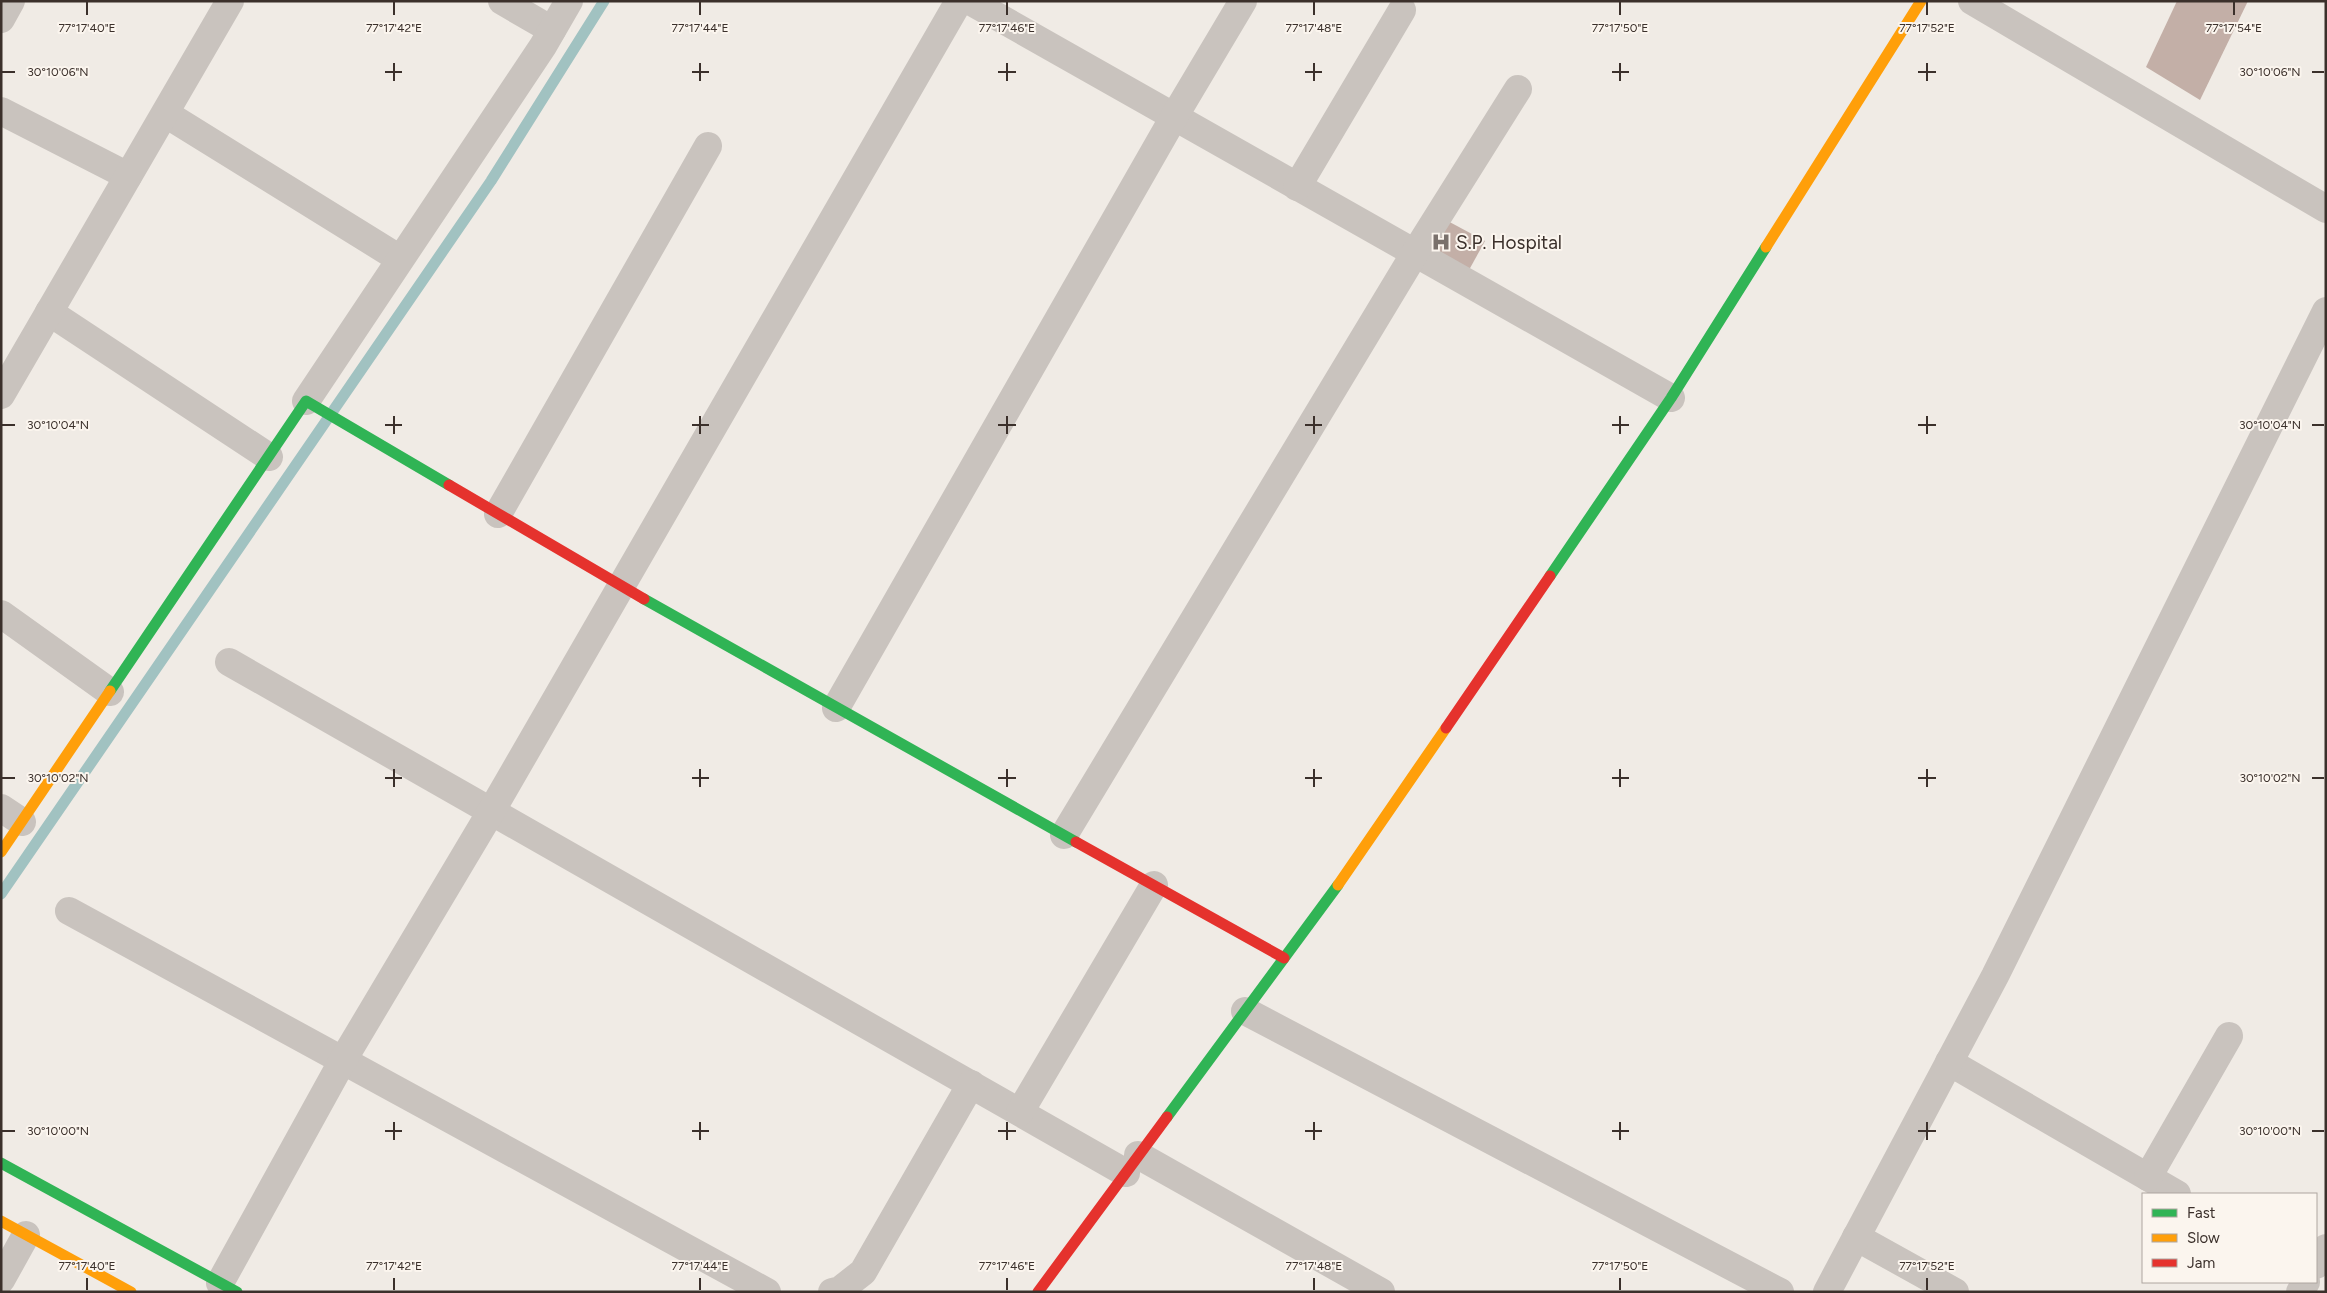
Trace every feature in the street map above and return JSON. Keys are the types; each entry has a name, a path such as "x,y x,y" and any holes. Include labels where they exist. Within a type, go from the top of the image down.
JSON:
{"main road":[{"path":"1038,1292 1359,856 1671,398 1921,1"},
{"path":"1,852 11,815 110,692 269,457 314,406 622,588 1284,958"},
{"path":"1,1163 229,1287"},
{"path":"1,1221 130,1292"}],"street":[{"path":"1,18 11,1"},
{"path":"1,394 166,114 230,1"},
{"path":"502,1 552,30"},
{"path":"314,406 400,259 552,30 569,1"},
{"path":"229,1287 343,1060 622,588 959,1"},
{"path":"970,1 1671,398"},
{"path":"836,708 1174,117 1243,1"},
{"path":"1972,1 2326,209"},
{"path":"1297,187 1402,10"},
{"path":"1064,835 1415,253 1518,89"},
{"path":"1,111 128,176"},
{"path":"166,114 400,259"},
{"path":"498,514 708,146"},
{"path":"1827,1292 1995,976 2326,311"},
{"path":"49,312 269,457"},
{"path":"1,614 110,692"},
{"path":"229,662 1020,1112 1132,1164 1381,1292"},
{"path":"1020,1112 1154,885"},
{"path":"69,912 767,1292"},
{"path":"1245,1011 1780,1292"},
{"path":"2148,1177 2229,1036"},
{"path":"1949,1062 2175,1193"},
{"path":"832,1292 840,1290 863,1272 970,1084"},
{"path":"1,1280 26,1235"},
{"path":"1856,1237 1955,1292"},
{"path":"2317,1263 2326,1248"}],"building":[{"path":"2177,1 2248,1 2200,100 2146,67"},
{"path":"1444,219 1485,241 1469,270 1428,249"}],"waterway":[{"path":"1,894 491,181 604,1"}],"traffic: fast":[{"path":"1550,576 1671,398 1766,247"},
{"path":"110,691 306,401 449,485"},
{"path":"644,599 1076,842"},
{"path":"1167,1117 1338,885"},
{"path":"1,1163 237,1292"}],"traffic: slow":[{"path":"1766,247 1921,1"},
{"path":"1,852 110,691"},
{"path":"1338,885 1446,728"},
{"path":"1,1221 131,1292"}],"traffic: jam":[{"path":"449,485 644,599"},
{"path":"1446,728 1550,576"},
{"path":"1076,842 1284,958"},
{"path":"1038,1292 1167,1117"}],"place":[{"name":"S.P. Hospital","path":"1441,242"}]}
